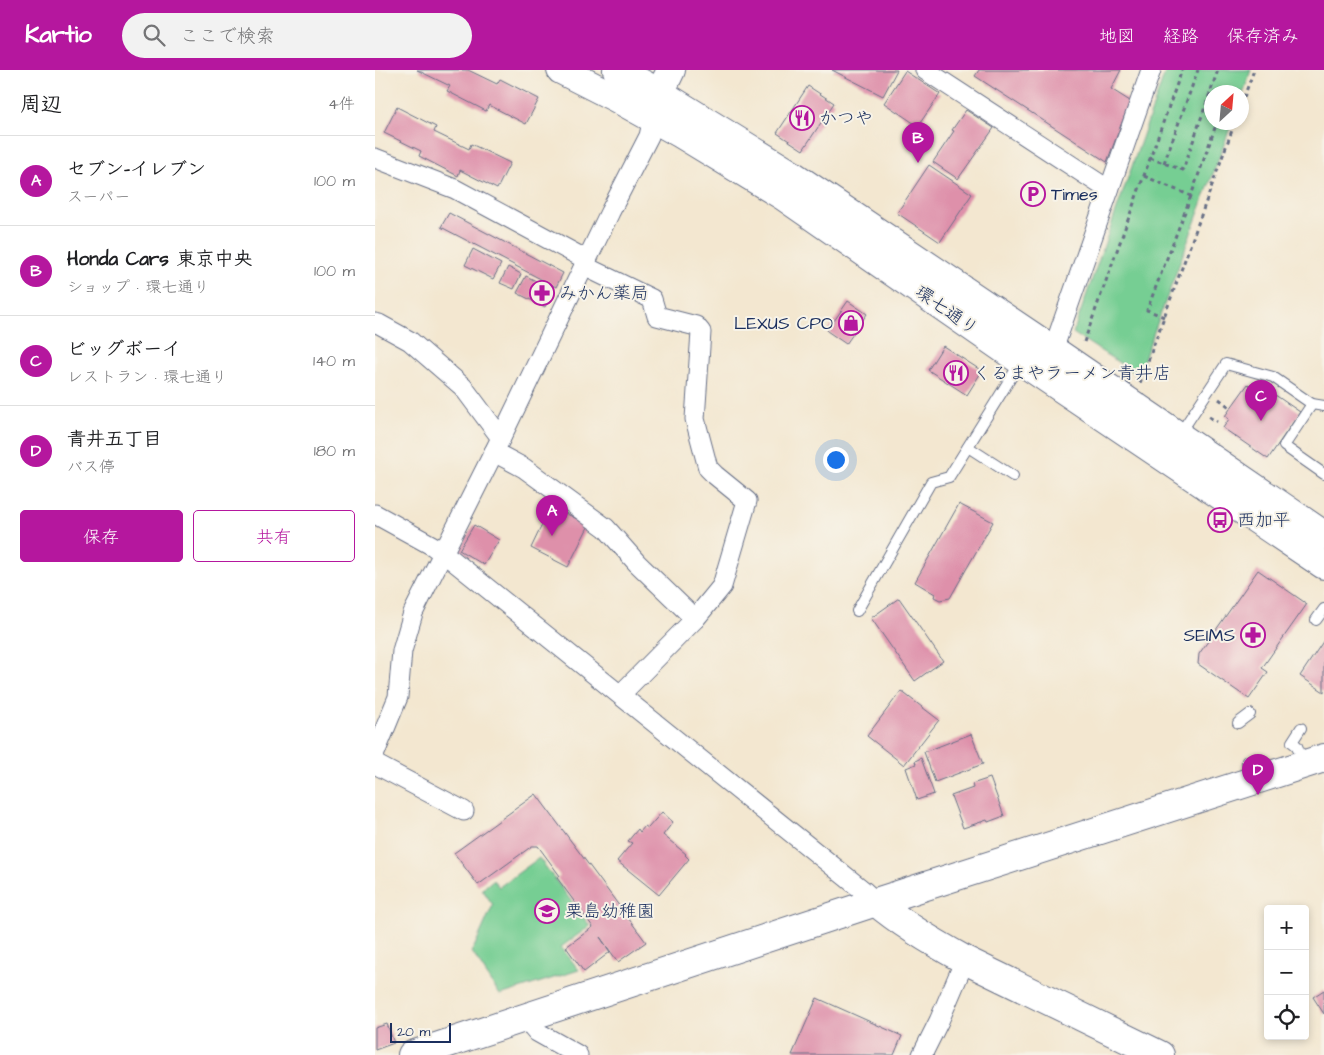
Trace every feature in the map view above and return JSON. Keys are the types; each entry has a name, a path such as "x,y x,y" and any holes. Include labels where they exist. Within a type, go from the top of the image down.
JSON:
{"main road":[{"name":"環七通り","path":"561,70 661,94 690,139 783,196 1021,361 1324,565"},
{"name":"環七通り","path":"617,70 661,94 791,174 1179,436 1321,528"},
{"path":"412,1055 448,1050 525,1018 876,902 1249,771 1315,761"},
{"path":"876,902 887,912 965,960 1133,1049 1160,1055"}],"street":[{"path":"925,70 1109,190"},
{"path":"1053,350 1151,70"},
{"path":"375,753 398,696 402,651 413,612 444,553 649,136 661,94"},
{"path":"375,158 455,189 652,299 657,316 696,326 701,332 695,419 708,468 747,502 722,586 695,619 621,694"},
{"path":"375,322 410,341 463,387 497,445 524,468 606,528 637,563 695,619"},
{"path":"375,514 444,553 621,694 876,902"},
{"path":"375,764 464,811"},
{"path":"922,1055 965,960"},
{"path":"525,1018 537,1032 578,1055"}],"lane":[{"path":"857,611 931,482 949,477 1021,361"},
{"path":"1179,436 1226,364 1273,377 1312,404 1324,406"},
{"path":"1312,404 1283,446 1324,474"},
{"path":"968,447 1013,476"},
{"path":"1317,620 1324,609"},
{"path":"1238,723 1250,714"},
{"path":"1301,728 1292,742 1315,761"}],"path":[{"path":"1083,346 1182,70"},
{"path":"1164,163 1198,70"},
{"path":"1150,158 1183,170 1218,70"},
{"path":"1248,85 1254,70"},
{"path":"1164,317 1147,310 1214,130"},
{"path":"1139,384 1232,130"},
{"path":"1144,176 1191,196"}],"green space":[{"path":"1166,70 1251,70 1246,85 1204,85 1204,130 1229,130 1138,375 1073,333"},
{"path":"539,858 590,926 561,947 579,970 500,995 472,952 493,905 482,889 493,880 499,887"}],"building":[{"path":"417,70 468,70 497,84 500,79 539,99 526,124 489,105 486,111 447,91 450,86"},
{"path":"832,70 897,70 883,96"},
{"path":"979,70 1121,70 1111,89 1130,101 1107,162 975,76"},
{"path":"905,71 940,94 918,126 884,103"},
{"path":"808,86 834,103 803,150 777,133"},
{"path":"397,107 436,127 434,132 469,149 471,144 510,163 497,189 460,170 458,176 419,156 421,151 384,133"},
{"path":"966,110 994,128 958,179 933,162"},
{"path":"929,165 972,194 940,242 897,213"},
{"path":"449,213 563,273 556,287 441,227"},
{"path":"473,249 501,264 493,279 465,265"},
{"path":"508,267 521,274 514,289 500,283"},
{"path":"526,276 554,290 545,307 517,293"},
{"path":"848,301 867,314 846,344 827,331"},
{"path":"943,346 982,371 967,395 928,370"},
{"path":"1248,384 1261,393 1265,388 1300,412 1268,459 1223,428 1229,419 1225,416"},
{"path":"959,504 993,522 950,598 940,600 934,597 935,594 915,582"},
{"path":"551,506 589,525 568,567 531,548"},
{"path":"474,525 499,540 484,565 459,550"},
{"path":"1258,570 1307,604 1262,668 1268,672 1249,699 1198,664 1199,654"},
{"path":"899,598 943,661 915,681 871,618"},
{"path":"1324,640 1324,692 1300,676"},
{"path":"901,691 939,720 904,765 867,736"},
{"path":"971,734 983,764 935,782 924,752"},
{"path":"921,758 934,794 917,800 906,768 916,764 915,761"},
{"path":"990,778 1004,816 963,828 951,796 973,788 972,784"},
{"path":"536,794 646,942 618,962 600,937 610,952 584,972 566,947 593,927 557,878 560,876 538,846 532,846 478,885 454,853"},
{"path":"662,812 673,822 663,835 686,854 689,859 659,895 617,861 632,843 628,841 638,829 640,832 645,826 648,828"},
{"path":"1324,990 1324,1014 1313,997"},
{"path":"817,998 902,1036 894,1055 792,1055"},
{"path":"387,1024 394,1043 375,1050 375,1028"}],"place":[{"name":"かつや","path":"802,118"},
{"name":"Honda Cars 東京中央","path":"918,163"},
{"name":"Times","path":"1033,194"},
{"name":"みかん薬局","path":"542,293"},
{"name":"LEXUS CPO","path":"851,323"},
{"name":"くるまやラーメン青井店","path":"956,373"},
{"name":"ビッグボーイ","path":"1261,421"},
{"name":"西加平","path":"1220,520"},
{"name":"セブン-イレブン","path":"552,536"},
{"name":"SEIMS","path":"1253,635"},
{"name":"青井五丁目","path":"1258,795"},
{"name":"栗島幼稚園","path":"547,911"}]}
